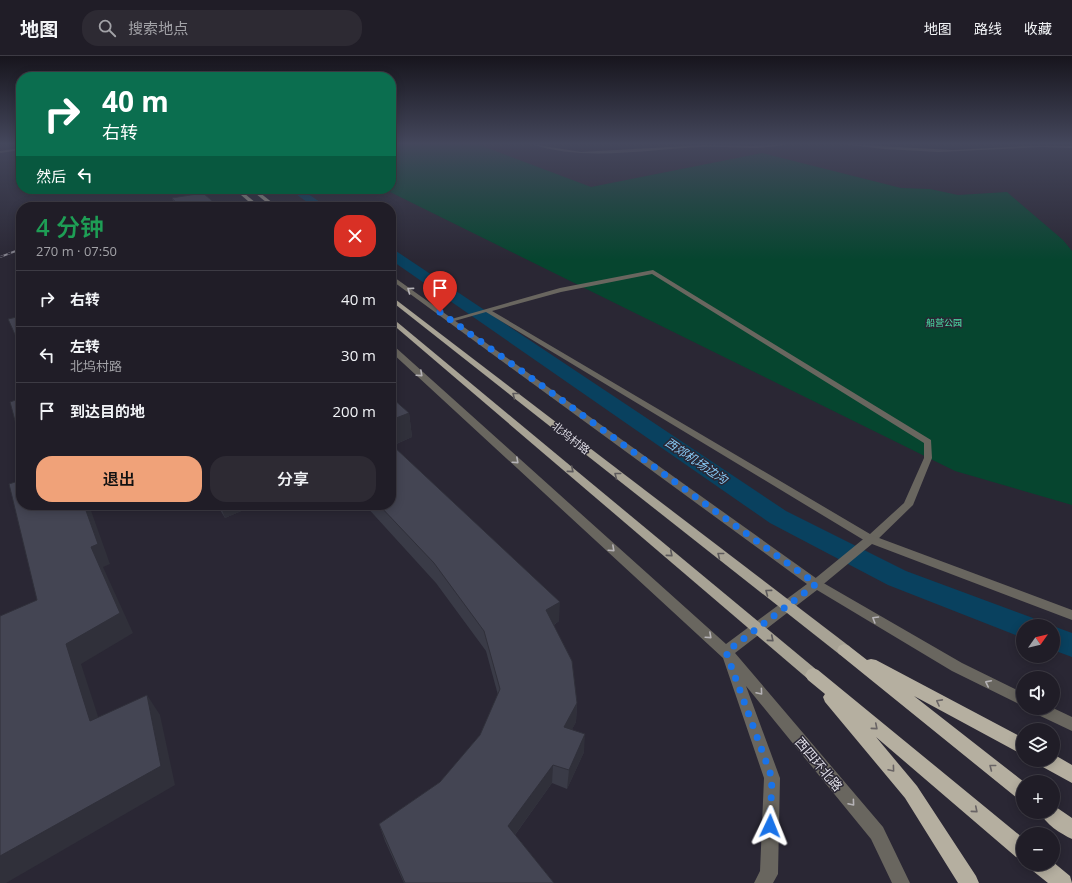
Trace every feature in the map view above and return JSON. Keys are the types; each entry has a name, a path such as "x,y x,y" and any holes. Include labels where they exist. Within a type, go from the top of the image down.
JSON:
{"highway":[{"path":"844,650 1016,743"},
{"path":"844,650 1016,786"},
{"path":"813,675 1016,844"},
{"path":"813,675 911,792 968,883"},
{"path":"1059,767 1072,774"},
{"path":"1058,819 1072,830"},
{"path":"1048,871 1063,883"}],"main road":[{"path":"242,194 252,202"},
{"path":"258,194 269,202"},
{"name":"北坞村路","path":"396,302 750,579 844,650"},
{"path":"396,323 813,675"}],"street":[{"path":"396,280 816,584 957,667 1016,696"},
{"path":"396,353 726,652 772,778 769,874 763,883"},
{"path":"726,652 816,584 871,539 1072,614"},
{"name":"西四环北路","path":"726,652 877,833 901,883"},
{"path":"1053,715 1072,724"}],"lane":[{"path":"451,320 560,290 653,272 928,442 928,458 908,504 871,539 485,311"}],"green space":[{"name":"船营公园","path":"396,183 579,183 591,187 613,183 880,183 901,188 930,189 958,195 1007,192 1063,240 1072,251 1072,505 955,471 394,194 396,194"}],"building":[{"path":"204,194 213,202 176,202 172,198"},
{"path":"16,317 16,337 8,319"},
{"path":"16,400 16,424 10,402"},
{"path":"396,401 409,413 396,418"},
{"path":"396,449 560,602 546,610 572,661 577,703 564,727 585,734 569,770 553,765 508,826 554,883 405,883 379,824 440,782 480,735 500,689 484,631 434,563 384,510 396,510"},
{"path":"16,482 16,510 86,510 98,544 91,547 120,613 66,644 90,721 147,695 161,766 0,856 0,616 37,600 9,484"}],"waterway":[{"name":"西郊机场边沟","path":"302,194 314,202"},
{"name":"西郊机场边沟","path":"396,257 778,517 897,578 1016,623"},
{"name":"西郊机场边沟","path":"1060,641 1072,645"}],"railway":[{"path":"0,257 16,251"}],"route":[{"path":"440,312 816,584 726,652 772,778 770,826"}]}
